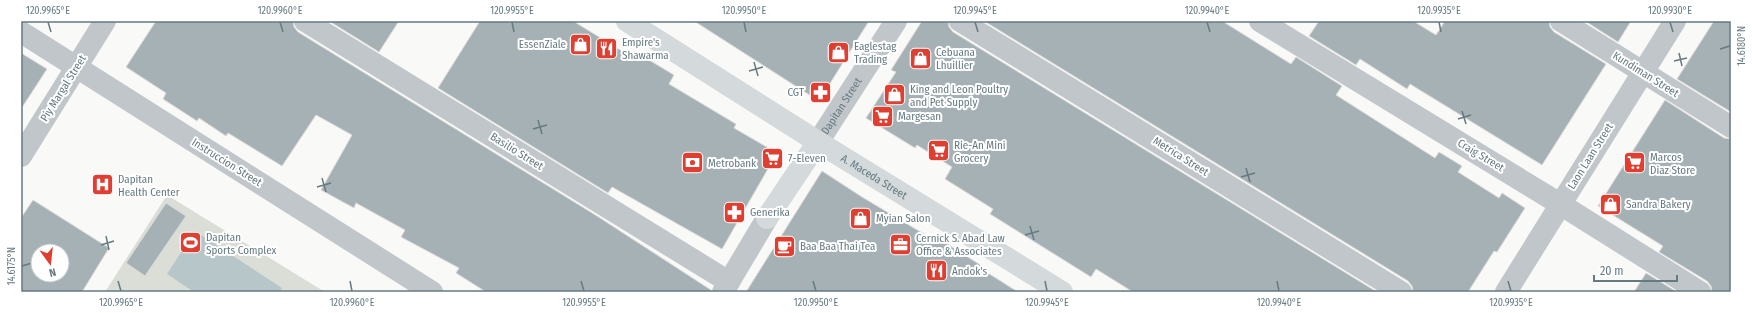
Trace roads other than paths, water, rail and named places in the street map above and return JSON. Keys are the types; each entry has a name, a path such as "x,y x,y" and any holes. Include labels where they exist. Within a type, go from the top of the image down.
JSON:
{"main road":[{"name":"A. Maceda Street","path":"628,21 818,142 1062,292"},
{"name":"Dapitan Street","path":"767,218 818,142"}],"street":[{"name":"Piy Margal Street","path":"21,156 105,21"},
{"name":"Basilio Street","path":"305,21 726,287"},
{"name":"Dapitan Street","path":"818,142 896,21"},
{"name":"Metrica Street","path":"960,21 1401,292"},
{"name":"Craig Street","path":"1260,21 1560,204 1700,292"},
{"name":"Kundiman Street","path":"1561,21 1731,127"},
{"name":"Laon Laan Street","path":"1506,292 1675,21"},
{"name":"Instruccion Street","path":"21,32 432,292"},
{"name":"Dapitan Street","path":"726,287 767,218"}],"place":[{"name":"EssenZiale","path":"581,44"},
{"name":"Empire's Shawarma","path":"607,48"},
{"name":"Eaglestag Trading","path":"838,52"},
{"name":"Cebuana Lhuillier","path":"920,58"},
{"name":"CGT","path":"820,92"},
{"name":"King and Leon Poultry and Pet Supply","path":"894,95"},
{"name":"Margesan","path":"882,116"},
{"name":"Rie-An Mini Grocery","path":"938,151"},
{"name":"7-Eleven","path":"772,158"},
{"name":"Metrobank","path":"693,163"},
{"name":"Marcos Diaz Store","path":"1635,163"},
{"name":"Dapitan Health Center","path":"103,185"},
{"name":"Sandra Bakery","path":"1611,204"},
{"name":"Generika","path":"735,212"},
{"name":"Myian Salon","path":"861,218"},
{"name":"Dapitan Sports Complex","path":"191,243"},
{"name":"Cernick S. Abad Law Office & Associates","path":"900,244"},
{"name":"Baa Baa Thai Tea","path":"785,246"},
{"name":"Andok's","path":"937,271"}]}
